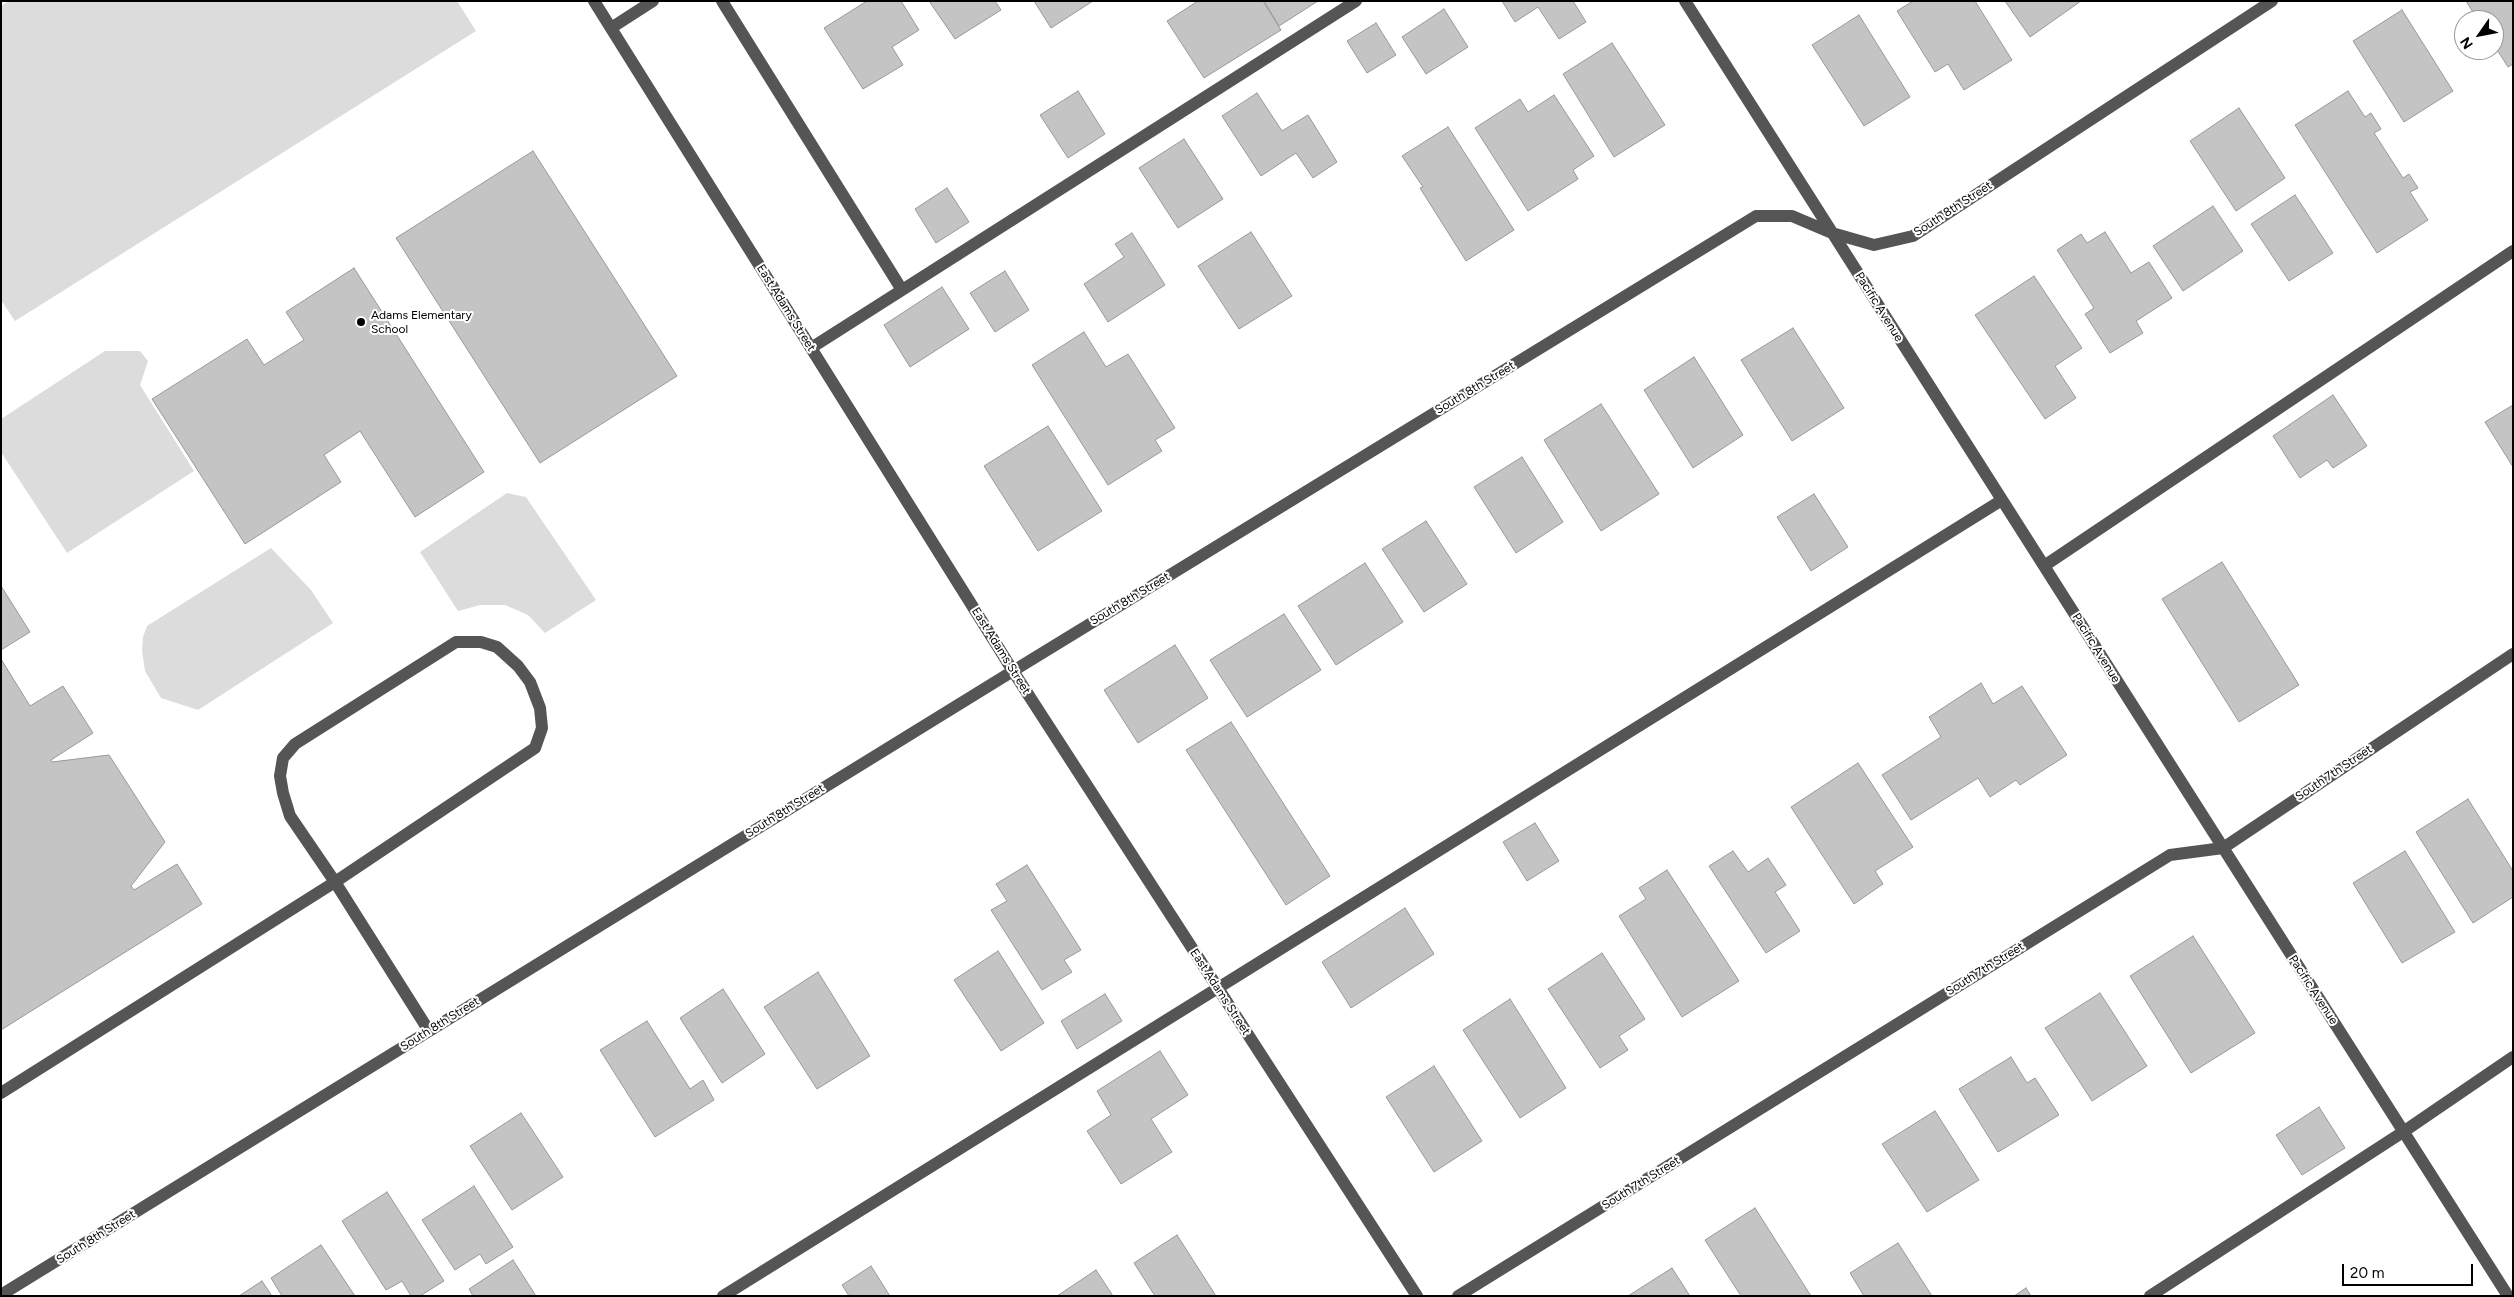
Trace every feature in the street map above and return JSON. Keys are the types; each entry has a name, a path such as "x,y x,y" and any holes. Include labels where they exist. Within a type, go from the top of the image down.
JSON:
{"street":[{"name":"East Adams Street","path":"594,1 1013,671 1417,1296"},
{"path":"611,28 653,1"},
{"path":"722,1 902,290"},
{"path":"811,348 1356,1"},
{"name":"Pacific Avenue","path":"1685,1 2508,1296"},
{"name":"South 8th Street","path":"3,1290 429,1031 1756,216 1792,216 1832,233 1874,245 1913,236 2272,1"},
{"path":"2044,566 2513,251"},
{"path":"723,1296 2002,500"},
{"path":"1,1093 335,882 535,748 542,728 540,708 530,682 518,666 497,647 481,642 456,642 294,744 284,758 280,776 290,816 335,882 429,1031"},
{"name":"South 7th Street","path":"1458,1296 2170,855 2223,848 2513,654"},
{"path":"2150,1296 2403,1132 2513,1057"}],"shaded area":[{"path":"9,1 457,1 476,31 15,321 1,300 1,6"},
{"path":"105,351 140,351 148,361 140,385 194,471 67,553 1,452 1,419"},
{"path":"507,493 526,497 596,600 545,633 528,615 505,605 480,605 458,611 420,552"},
{"path":"271,548 311,590 333,623 198,710 161,698 145,671 142,651 143,637 147,626"}],"building":[{"path":"867,1 901,1 919,30 892,47 903,65 863,89 824,28"},
{"path":"929,1 995,1 1001,10 955,39"},
{"path":"1034,1 1093,1 1051,28"},
{"path":"1198,1 1263,1 1281,30 1204,78 1167,21"},
{"path":"1264,1 1318,1 1279,26"},
{"path":"1502,1 1573,1 1586,22 1559,39 1538,7 1515,22"},
{"path":"1913,1 1975,1 2012,60 1964,90 1948,64 1935,72 1897,11"},
{"path":"2005,1 2081,1 2030,37"},
{"path":"2466,1 2513,1 2513,64 2508,67 2504,60 2504,10 2472,10"},
{"path":"1444,9 1468,47 1426,74 1402,37"},
{"path":"2402,10 2453,91 2404,122 2353,41"},
{"path":"1859,15 1910,97 1864,126 1812,45"},
{"path":"1376,23 1396,55 1367,73 1347,41"},
{"path":"1612,43 1665,125 1614,157 1563,74"},
{"path":"1078,91 1105,134 1068,158 1040,115"},
{"path":"2348,91 2365,117 2371,113 2381,129 2374,133 2403,178 2409,174 2418,188 2410,192 2428,220 2377,253 2295,125"},
{"path":"1257,93 1282,131 1308,115 1337,162 1313,178 1296,153 1261,176 1222,116"},
{"path":"1554,95 1594,156 1573,170 1578,179 1528,211 1475,128 1520,99 1528,112"},
{"path":"2239,108 2285,178 2236,211 2190,141"},
{"path":"1448,127 1514,230 1466,261 1420,188 1423,187 1402,156"},
{"path":"1184,139 1223,199 1178,228 1139,168"},
{"path":"533,151 677,376 540,463 396,238"},
{"path":"947,188 969,222 936,243 915,209"},
{"path":"2295,195 2333,253 2289,281 2251,224"},
{"path":"2213,206 2243,251 2183,291 2153,246"},
{"path":"1251,232 1292,296 1239,329 1198,266"},
{"path":"2105,232 2131,273 2149,262 2172,298 2136,321 2143,333 2110,353 2085,314 2094,308 2057,250 2081,234 2087,243"},
{"path":"1132,233 1165,285 1108,322 1084,284 1124,257 1115,244"},
{"path":"354,268 484,472 415,517 360,431 324,455 341,482 245,544 152,399 247,339 264,365 304,340 286,312"},
{"path":"1005,271 1029,310 995,332 970,293"},
{"path":"2034,276 2082,348 2055,366 2076,398 2045,419 1975,315"},
{"path":"942,287 969,329 910,367 884,325"},
{"path":"1793,328 1844,408 1792,441 1741,360"},
{"path":"1084,332 1106,367 1128,354 1175,428 1155,440 1162,451 1108,485 1032,365"},
{"path":"1694,357 1743,435 1693,468 1644,390"},
{"path":"2333,395 2367,446 2333,468 2327,460 2300,478 2273,436"},
{"path":"1601,404 1659,494 1601,531 1544,440"},
{"path":"2513,405 2513,467 2485,422"},
{"path":"1048,426 1102,511 1038,551 984,466"},
{"path":"1522,457 1563,522 1516,553 1474,487"},
{"path":"1814,494 1848,547 1811,571 1777,517"},
{"path":"1426,521 1467,584 1424,612 1382,549"},
{"path":"2222,562 2299,685 2239,722 2162,599"},
{"path":"1365,563 1403,622 1336,665 1298,606"},
{"path":"1,586 30,632 1,650"},
{"path":"1284,614 1321,670 1247,717 1210,660"},
{"path":"1175,645 1208,698 1138,743 1104,690"},
{"path":"1,659 30,706 63,686 93,733 51,760 52,762 109,755 165,842 131,886 134,890 177,864 202,904 1,1030"},
{"path":"1981,683 1993,704 2022,686 2067,755 2020,785 2016,780 1990,797 1978,778 1911,820 1882,775 1941,737 1929,717"},
{"path":"1231,722 1330,876 1286,905 1186,750"},
{"path":"1858,763 1913,847 1875,871 1883,884 1854,904 1791,807"},
{"path":"2468,799 2513,871 2513,897 2473,923 2416,832"},
{"path":"1535,823 1559,861 1527,881 1503,842"},
{"path":"1733,851 1748,872 1768,858 1786,885 1775,892 1800,931 1766,953 1709,866"},
{"path":"2405,851 2455,932 2402,963 2353,883"},
{"path":"1027,865 1081,950 1064,960 1072,972 1042,990 991,910 1007,901 996,884"},
{"path":"1667,870 1739,981 1682,1017 1619,916 1646,899 1639,888"},
{"path":"1405,908 1434,954 1351,1008 1322,962"},
{"path":"2193,936 2255,1033 2191,1073 2130,976"},
{"path":"998,951 1044,1023 1001,1051 954,980"},
{"path":"1602,953 1645,1019 1619,1036 1628,1050 1600,1068 1548,989"},
{"path":"818,972 870,1056 817,1089 764,1007"},
{"path":"723,989 765,1054 722,1083 680,1018"},
{"path":"2100,993 2147,1066 2092,1101 2045,1028"},
{"path":"1105,994 1122,1021 1077,1049 1061,1021"},
{"path":"1510,999 1566,1088 1520,1118 1463,1030"},
{"path":"647,1021 690,1089 703,1080 714,1100 655,1137 600,1050"},
{"path":"1160,1051 1188,1095 1151,1119 1172,1152 1121,1184 1087,1131 1111,1115 1097,1091"},
{"path":"2011,1057 2027,1083 2035,1078 2059,1115 1998,1152 1959,1089"},
{"path":"1434,1066 1482,1141 1434,1172 1386,1097"},
{"path":"2319,1107 2345,1148 2302,1175 2276,1135"},
{"path":"1935,1111 1979,1180 1927,1212 1882,1144"},
{"path":"521,1113 563,1177 512,1210 470,1146"},
{"path":"474,1186 513,1247 486,1264 480,1254 455,1270 422,1220"},
{"path":"387,1192 444,1281 420,1296 411,1296 402,1281 386,1290 342,1221"},
{"path":"1755,1208 1811,1296 1741,1296 1705,1240"},
{"path":"1177,1235 1216,1296 1155,1296 1134,1263"},
{"path":"1898,1243 1932,1296 1864,1296 1850,1273"},
{"path":"321,1245 355,1296 282,1296 271,1278"},
{"path":"513,1260 536,1296 473,1296 469,1289"},
{"path":"871,1266 890,1296 849,1296 842,1285"},
{"path":"1672,1268 1690,1296 1628,1296"},
{"path":"1096,1270 1113,1296 1057,1296"},
{"path":"262,1281 272,1296 239,1296"},
{"path":"2026,1288 2031,1296 2014,1296"}],"place":[{"name":"Adams Elementary School","path":"361,322"}]}
